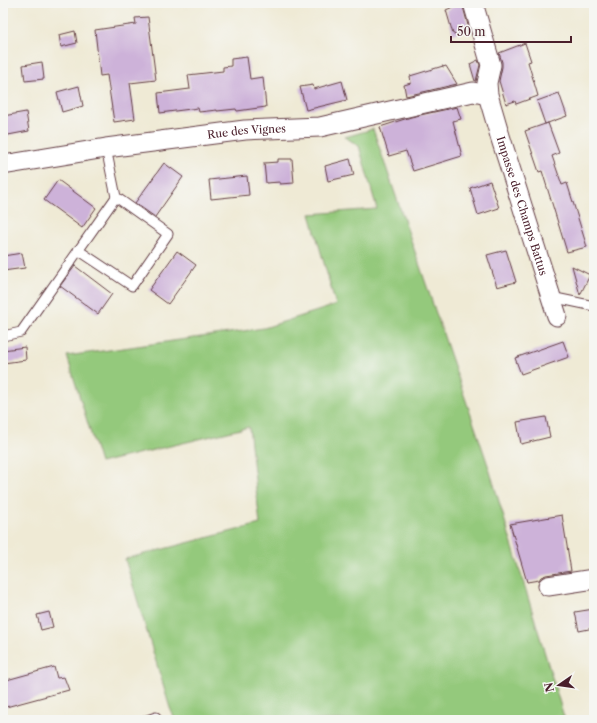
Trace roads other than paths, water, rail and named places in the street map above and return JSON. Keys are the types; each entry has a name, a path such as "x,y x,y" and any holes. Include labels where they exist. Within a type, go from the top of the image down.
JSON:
{"street":[{"name":"Impasse des Champs Battus","path":"473,3 491,65 487,84 488,95 557,316"},
{"name":"Rue des Vignes","path":"3,164 106,148 245,130 320,127 473,92 488,95"},
{"path":"548,586 594,579"}],"lane":[{"path":"78,250 132,286 168,234 116,197 106,148"},
{"path":"3,336 21,332 116,197"},
{"path":"551,296 594,306"}]}
